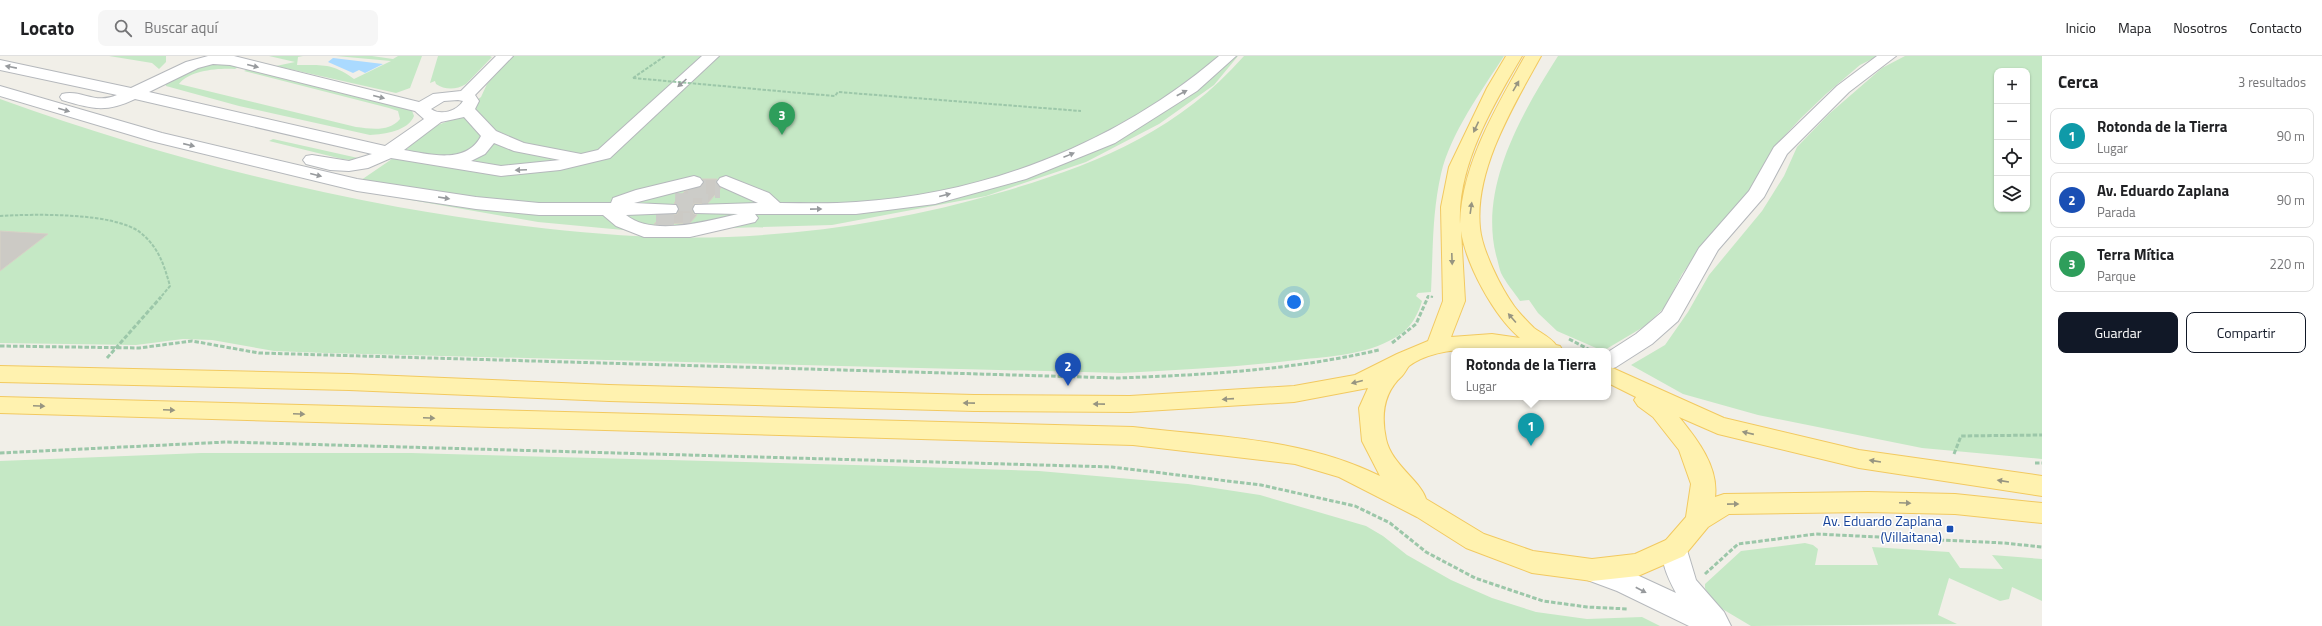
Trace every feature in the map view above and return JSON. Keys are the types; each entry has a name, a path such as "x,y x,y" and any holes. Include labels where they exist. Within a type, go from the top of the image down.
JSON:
{"main road":[{"path":"1437,346 1454,301 1450,206 1458,167 1495,88 1514,56"},
{"path":"1533,56 1512,92 1478,171 1470,211 1470,228 1475,246 1501,306 1526,334 1547,348"},
{"path":"0,374 349,382 609,393 974,403 1130,404 1294,394 1361,382 1397,352 1437,346 1492,341 1534,348"},
{"path":"1397,352 1382,381 1371,408 1374,441 1393,476 1426,510"},
{"path":"1612,372 1718,425 1858,459 2042,486"},
{"path":"1612,372 1661,411 1690,447 1704,484 1699,520"},
{"path":"0,405 1134,436 1295,455 1347,470 1426,510 1475,541 1532,562 1592,570 1638,565 1675,548 1699,520 1724,504 1868,502 1939,504 2042,513"}],"lane":[{"path":"35,72 66,70 120,81 145,77 162,70 173,63 176,57 184,62 215,59 230,60 429,113 454,115 505,56"},
{"path":"161,80 159,84 162,89 218,107 316,135 386,152 442,163 501,171 560,165 604,154 711,56"},
{"path":"708,203 856,208 935,198 1020,175 1109,139 1191,88 1228,56"},
{"path":"1612,372 1644,338 1670,316 1709,248 1757,193 1780,151 1843,89 1862,73 1888,56"},
{"path":"4,92 52,92 93,104 113,102 161,80 215,59"},
{"path":"0,65 133,94 218,107 349,134 380,137 400,132 429,113"},
{"path":"4,92 156,137 357,185 476,203 538,209 616,211 674,200"},
{"path":"466,102 490,135 520,147 585,159"},
{"path":"245,158 292,156 348,166 363,163 386,152 429,113"},
{"path":"316,135 349,134"},
{"path":"442,163 477,152 487,143 490,135"},
{"path":"708,203 745,190 770,204"},
{"path":"616,211 643,194 674,200"},
{"path":"616,211 674,200"},
{"path":"708,203 754,216"},
{"path":"708,203 728,223"},
{"path":"616,211 644,231 690,231 754,216 770,204"},
{"path":"1675,548 1676,566 1684,586 1702,608 1720,626"},
{"path":"1592,570 1627,583 1717,626"}],"path":[{"path":"665,56 633,78 835,96 838,92 1081,111"},
{"path":"0,216 27,214 74,216 120,223 141,233 163,259 170,286 116,348 88,377"},
{"path":"1397,352 1406,335 1422,318 1428,296 1454,301"},
{"path":"0,346 139,348 192,341 211,343 259,353 1117,378 1193,375 1266,369 1339,360 1383,349"},
{"path":"1953,458 1960,436 2042,435"},
{"path":"0,453 26,454 227,442 1112,467 1260,485 1354,506 1390,523 1426,552 1475,578 1543,600 1587,607 1628,608 1656,598"},
{"path":"2027,463 2042,463"},
{"path":"1684,586 1699,580 1738,544 1816,534 2004,543 2042,547"}],"green space":[{"path":"109,56 166,56 166,62 159,69 152,63"},
{"path":"269,56 303,56 298,57 297,65 327,66 340,70 354,79 391,61 336,56 372,56 393,59 398,56 422,56 410,88 396,93 276,66 295,62"},
{"path":"438,56 492,57 466,84 451,88 439,86 435,81 430,83"},
{"path":"513,56 1238,56 1214,85 1159,124 1086,162 986,196 832,225 634,231 538,222 348,189 408,148 429,128 446,122 481,97 487,84"},
{"path":"1244,56 1504,56 1459,128 1445,159 1436,203 1433,233 1431,292 1418,293 1416,296 1422,301 1415,318 1409,327 1402,333 1378,346 1351,353 1324,357 1231,366 1121,373 325,353 274,351 212,340 183,339 136,345 0,343 0,99 147,147 247,174 347,197 463,218 560,230 659,237 702,238 788,233 875,221 961,203 1002,192 1070,170 1103,157 1134,142 1163,125 1218,83"},
{"path":"1558,56 1878,56 1860,65 1826,94 1775,146 1748,195 1705,242 1682,274 1665,307 1645,326 1608,348 1596,348 1557,331 1538,313 1529,300 1520,301 1501,273 1496,255 1492,229 1493,203 1499,177 1507,151 1518,126 1544,78"},
{"path":"1905,56 2042,56 2042,459 1922,448 1758,415 1683,394 1631,365 1665,345 1688,312 1709,275 1762,211 1784,176 1797,147 1829,114 1882,68"},
{"path":"216,63 240,66 235,69 221,69 197,73 184,79 179,84 356,127 380,129 391,126 400,119 398,111 389,108 244,71 248,69 411,108 414,116 407,125 395,131 370,135 239,106 166,86 165,82 175,74"},
{"path":"273,139 358,158 350,160 342,159 269,141"},
{"path":"201,453 411,453 891,466 1039,471 1188,484 1260,495 1366,526 1383,536 1407,555 1451,580 1492,598 1536,612 1587,619 1642,617 1660,626 0,626 0,461"},
{"path":"1805,543 1813,545 1818,549 1815,565 1878,565 1872,547 1949,552 1960,568 2003,569 1992,555 2042,559 2042,601 2012,587 2009,599 2000,601 1949,578 1938,615 1957,624 1751,626 1719,607 1710,597 1705,588 1705,584 1741,551"}],"water":[{"path":"333,58 383,64 365,73 359,70 353,73 328,62"}],"building":[{"path":"702,179 717,179 716,183 721,188 708,203 694,204 692,210 694,214 697,215 690,223 654,224 663,215 677,214 679,208 674,203 685,191 701,187 704,182"},
{"path":"0,231 48,234 0,271"}],"tunnel":[{"path":"688,189 720,189"},
{"path":"675,202 708,203"},
{"path":"656,222 690,222"}],"place":[{"name":"Terra Mítica","path":"782,135"},
{"name":"Av. Eduardo Zaplana","path":"1068,386"},
{"name":"Rotonda de la Tierra","path":"1531,446"},
{"name":"Av. Eduardo Zaplana (Villaitana)","path":"1950,529"}]}
